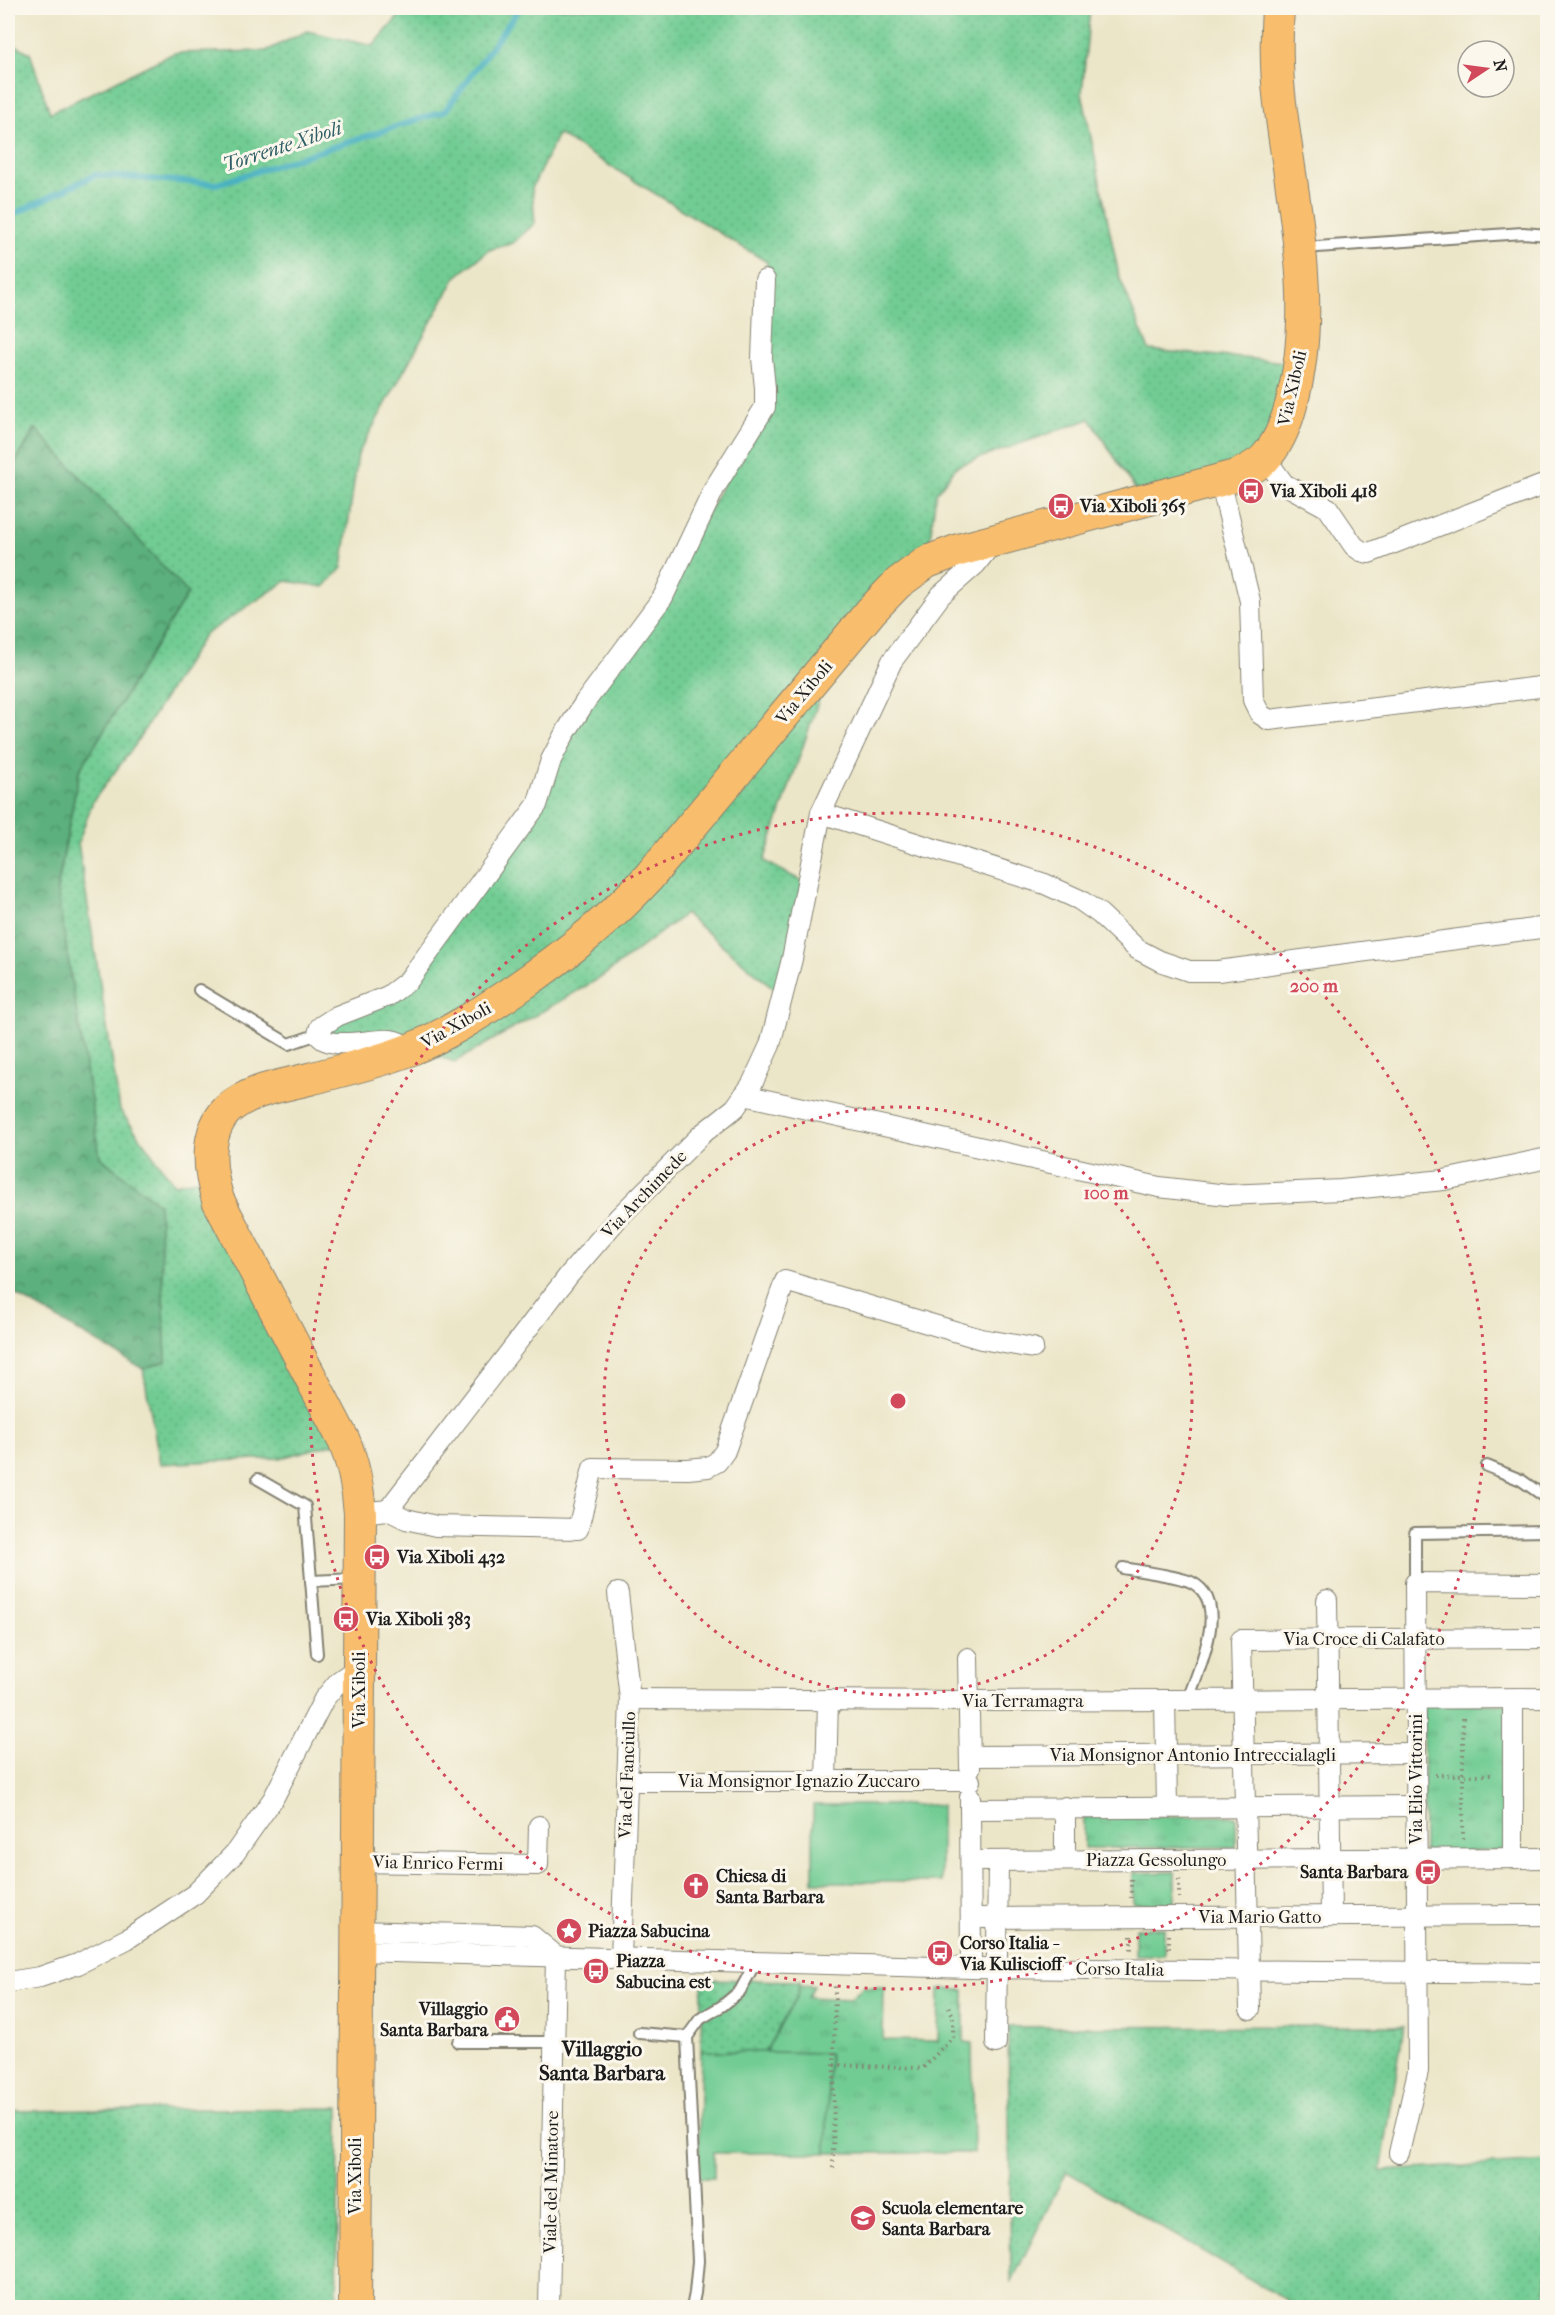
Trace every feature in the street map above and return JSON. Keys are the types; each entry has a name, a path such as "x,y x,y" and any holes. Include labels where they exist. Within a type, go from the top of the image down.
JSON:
{"main road":[{"name":"Via Xiboli","path":"355,2307 360,1579 374,1511 358,1487 353,1462 344,1441 218,1200 211,1177 212,1141 227,1111 250,1095 374,1062 411,1049 448,1032 484,1011 585,939 623,905 648,878 871,611 898,583 927,562 959,550 1239,475 1265,458 1285,428 1303,350 1304,293 1280,101 1276,48 1278,8"}],"street":[{"path":"411,1049 402,1043 388,1040 330,1044 321,1040 318,1034 320,1027 338,1016 388,996 408,981 537,805 551,760 564,735 585,702 663,597 715,487 765,407 762,358 765,280"},
{"path":"1265,458 1284,484 1328,508 1354,546 1369,553 1548,483"},
{"path":"1220,480 1250,601 1253,700 1260,714 1269,720 1548,686"},
{"name":"Via Archimede","path":"374,1511 569,1275 620,1217 702,1134 735,1108 752,1084 770,1045 792,959 822,813 892,661 941,595 976,564 995,540"},
{"path":"822,813 1044,884 1080,900 1100,914 1137,949 1160,961 1189,971 1218,971 1548,927"},
{"path":"744,1095 1159,1187 1227,1194 1341,1190 1444,1180 1548,1158"},
{"path":"374,1511 436,1526 578,1529 593,1468 688,1469 708,1467 717,1462 725,1451 785,1281 981,1340 1033,1348"},
{"path":"1415,1583 1548,1584"},
{"name":"Via Elio Vittorini","path":"1399,2153 1401,2135 1418,2071 1415,1583"},
{"name":"Via del Fanciullo","path":"618,1593 630,1699 628,1781 622,1871 621,1958"},
{"path":"1327,1600 1331,1916"},
{"name":"Via Croce di Calafato","path":"1242,1700 1241,1640 1548,1638"},
{"path":"968,1658 971,1968"},
{"path":"8,1982 40,1977 78,1964 127,1939 195,1894 235,1853 273,1799 324,1699 339,1681 359,1667"},
{"name":"Via Terramagra","path":"630,1699 969,1701 1548,1698"},
{"path":"1513,1699 1514,1858"},
{"path":"826,1781 828,1700"},
{"path":"1166,1700 1167,1806"},
{"path":"1242,1700 1250,2008"},
{"name":"Via Monsignor Antonio Intreccialagli","path":"970,1756 1416,1753"},
{"name":"Via Monsignor Ignazio Zuccaro","path":"628,1781 970,1781"},
{"path":"970,1809 1417,1806"},
{"path":"1065,1807 1065,1860"},
{"name":"Via Enrico Fermi","path":"358,1862 538,1865 539,1826"},
{"name":"Piazza Gessolungo","path":"971,1861 1548,1858"},
{"path":"996,2043 998,1861"},
{"name":"Via Mario Gatto","path":"972,1918 1548,1915"},
{"name":"Corso Italia","path":"357,1941 517,1946 556,1956 755,1963 971,1968 1548,1973"},
{"path":"554,2049 556,1956"},
{"name":"Viale del Minatore","path":"549,2307 554,2049"}],"lane":[{"path":"1299,248 1523,233 1548,235"},
{"path":"199,990 289,1044 318,1034"},
{"path":"1486,1466 1521,1480 1548,1500"},
{"path":"258,1479 305,1506 316,1654"},
{"path":"1415,1583 1415,1533 1548,1531"},
{"path":"1123,1568 1191,1581 1205,1592 1211,1610 1210,1631 1188,1700"},
{"path":"311,1581 360,1579"},
{"path":"692,2307 698,2261 687,2037 700,2019 722,2006 740,1991 755,1963"},
{"path":"639,2033 687,2037"},
{"path":"458,2042 554,2049"}],"path":[{"path":"1463,1699 1463,1858"},
{"path":"1417,1775 1513,1775"},
{"path":"1169,1970 1179,1860"},
{"path":"833,2168 835,1965"},
{"path":"834,2065 923,2068 953,2037 953,2015 946,2003"}],"green space":[{"path":"403,8 1090,8 1082,93 1119,276 1149,350 1300,363 1265,458 1143,501 1090,419 957,466 936,493 927,562 834,655 764,861 807,884 783,996 685,914 603,976 455,1062 411,1049 318,1034 388,996 537,805 551,760 663,597 759,417 767,262 558,134 532,188 535,223 513,243 489,250 456,277 358,454 342,568 324,587 286,581 204,635 135,745 93,801 78,843 120,1110 174,1184 211,1177 344,1441 280,1458 160,1464 143,1369 166,1361 159,1204 100,1157 57,891 79,771 187,593 35,429 8,474 8,41 30,53 50,113 174,53 266,51 307,31 373,46 400,15"},
{"path":"36,429 188,593 79,771 57,890 100,1157 159,1204 166,1361 143,1369 8,1290 8,474"},
{"path":"1423,1704 1508,1704 1508,1851 1424,1852"},
{"path":"813,1805 941,1805 941,1882 813,1882"},
{"path":"1236,1816 1236,1847 1084,1848 1084,1817"},
{"path":"1175,1872 1175,1903 1133,1904 1133,1873"},
{"path":"1135,1928 1164,1928 1164,1955 1135,1955"},
{"path":"702,1979 800,1981 797,1997 765,2052 701,2051"},
{"path":"799,1985 814,1986 808,1997 850,1999 863,1987 884,1987 883,2040 938,2041 939,1989 964,1990 964,2042 972,2043 974,2153 826,2153 829,2053 765,2052 797,1997"},
{"path":"1404,2026 1381,2171 1547,2161 1547,2307 1292,2307 1289,2302 1066,2171 1011,2283 1008,2027"},
{"path":"701,2051 829,2053 826,2153 714,2153 714,2178 698,2178"},
{"path":"339,2108 337,2307 8,2307 8,2111"}],"waterway":[{"name":"Torrente Xiboli","path":"8,217 95,175 217,184 445,111 520,8"}],"place":[{"name":"Via Xiboli 418","path":"1251,491"},
{"name":"Via Xiboli 365","path":"1061,506"},
{"name":"Via Xiboli 432","path":"377,1557"},
{"name":"Via Xiboli 383","path":"346,1619"},
{"name":"Santa Barbara","path":"1428,1872"},
{"name":"Chiesa di Santa Barbara","path":"696,1886"},
{"name":"Piazza Sabucina","path":"569,1931"},
{"name":"Corso Italia - Via Kuliscioff","path":"940,1953"},
{"name":"Piazza Sabucina est","path":"596,1971"},
{"name":"Villaggio Santa Barbara","path":"507,2019"},
{"name":"Scuola elementare Santa Barbara","path":"863,2218"}],"district":[{"name":"Villaggio Santa Barbara","path":"602,2061"}]}
